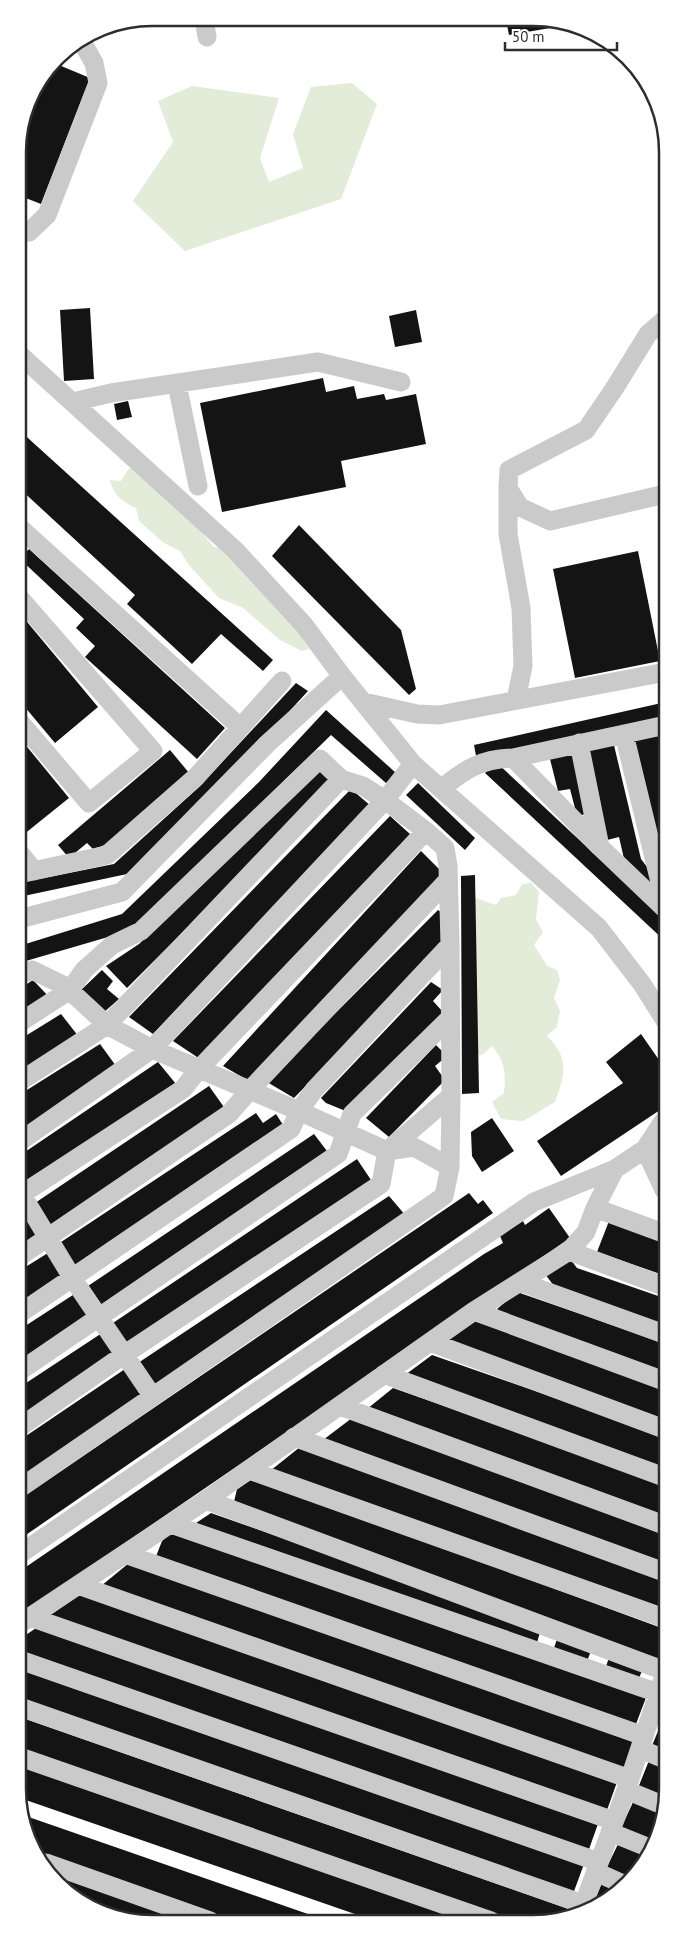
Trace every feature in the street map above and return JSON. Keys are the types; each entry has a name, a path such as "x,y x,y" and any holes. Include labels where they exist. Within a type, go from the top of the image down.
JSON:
{"lane":[{"path":"205,27 207,38"},
{"path":"27,232 47,215 98,84 94,63 85,46"},
{"path":"516,700 523,666 521,608 508,534 509,470 586,430 648,334 659,324"},
{"path":"27,361 234,550 304,625 342,676 413,764 598,928 642,984 658,1010"},
{"path":"73,402 111,393 318,362 401,382"},
{"path":"177,384 198,486"},
{"path":"508,488 520,507 550,521 659,495"},
{"path":"27,535 240,727"},
{"path":"27,606 153,751 89,804 27,730"},
{"path":"364,702 417,714 438,715 659,673"},
{"path":"27,916 122,892 267,744 342,676"},
{"path":"27,872 107,855 196,777 282,682"},
{"path":"442,789 465,770 496,758 513,758 659,727"},
{"path":"624,734 659,877"},
{"path":"578,743 600,847"},
{"path":"513,758 600,847 659,901"},
{"path":"26,1018 70,990 84,970 112,945 141,931 320,759 341,779 363,786 385,800 445,848 450,945 451,1096 450,1167 444,1196 26,1484"},
{"path":"26,1137 152,1049 385,800 413,764"},
{"path":"26,1077 107,1025 341,779"},
{"path":"26,1190 183,1089 199,1069 426,831"},
{"path":"26,1253 229,1114 448,880"},
{"path":"26,1310 291,1130 299,1111 314,1090 450,945"},
{"path":"26,972 32,970 65,986 107,1025 152,1049 299,1111 387,1151 414,1147 450,1167"},
{"path":"26,1367 338,1154 352,1114 450,1018"},
{"path":"26,1423 125,1354 381,1184 387,1151 451,1096"},
{"path":"645,1149 658,1128"},
{"path":"26,1550 534,1202 615,1169 645,1149 658,1145"},
{"path":"645,1149 658,1180"},
{"path":"26,1619 206,1500 474,1311 569,1251 586,1232 595,1208 615,1169"},
{"path":"26,1204 73,1278 153,1397"},
{"path":"595,1208 658,1231"},
{"path":"569,1251 658,1283"},
{"path":"520,1282 658,1332"},
{"path":"474,1311 658,1379"},
{"path":"430,1342 658,1427"},
{"path":"384,1374 658,1475"},
{"path":"340,1406 658,1523"},
{"path":"294,1437 658,1570"},
{"path":"249,1470 658,1616"},
{"path":"206,1500 658,1667"},
{"path":"170,1524 594,1671 658,1703"},
{"path":"126,1554 642,1743 658,1754"},
{"path":"78,1585 628,1785 658,1802"},
{"path":"26,1620 612,1826 645,1845"},
{"path":"543,1654 551,1629"},
{"path":"594,1671 603,1648"},
{"path":"26,1662 597,1868 619,1881"},
{"path":"586,1902 587,1895 642,1743 658,1708"},
{"path":"26,1709 579,1906"},
{"path":"26,1759 474,1915"},
{"path":"52,1865 193,1915"}],"green space":[{"path":"352,83 377,104 341,199 185,251 133,201 173,142 158,101 192,86 279,98 260,158 269,182 303,168 293,134 311,87"},
{"path":"129,468 143,471 196,523 214,547 222,548 296,629 309,649 302,651 280,640 243,608 219,598 189,565 180,551 164,543 139,521 136,508 119,497 110,480 121,481"},
{"path":"531,883 539,892 536,919 543,932 534,945 547,966 557,970 560,980 554,998 560,1011 557,1027 547,1036 559,1052 562,1060 563,1075 555,1102 523,1121 501,1119 492,1102 504,1093 505,1080 502,1062 492,1046 482,1055 470,1055 473,897 496,905 501,898 516,895 522,884"}],"building":[{"path":"507,26 550,28 509,35"},
{"path":"61,66 90,78 41,204 27,199 27,136 36,104 48,82"},
{"path":"90,308 94,379 64,381 60,310"},
{"path":"416,310 422,342 395,347 389,316"},
{"path":"323,378 326,392 354,386 357,399 384,394 386,400 416,394 426,444 341,461 346,487 222,512 200,403"},
{"path":"128,401 132,417 117,420 114,404"},
{"path":"27,437 273,660 263,671 221,634 192,664 127,604 135,595 27,495"},
{"path":"299,525 401,630 416,689 409,695 272,556"},
{"path":"29,549 225,728 197,759 85,657 95,646 76,628 84,619 27,565 27,551"},
{"path":"638,551 659,661 575,678 553,569"},
{"path":"27,621 98,707 55,743 27,709"},
{"path":"296,683 308,691 206,802 127,874 27,895 27,881 114,864 198,788"},
{"path":"659,704 659,722 477,761 474,745"},
{"path":"326,710 396,773 386,783 331,735 132,930 27,961 27,944 122,914 259,782"},
{"path":"659,732 659,853 633,738"},
{"path":"613,741 641,859 657,880 651,886 625,863 619,837 607,840 585,748"},
{"path":"27,746 69,798 27,832"},
{"path":"576,748 591,813 577,816 570,789 558,791 549,755"},
{"path":"170,750 190,774 105,845 93,849 87,843 69,858 58,845"},
{"path":"496,762 659,914 659,935 485,773"},
{"path":"320,769 333,782 127,988 106,966 139,944"},
{"path":"418,783 475,838 465,850 406,795"},
{"path":"351,789 371,806 153,1034 129,1017"},
{"path":"390,816 410,834 200,1059 173,1041"},
{"path":"421,851 443,873 249,1081 223,1066"},
{"path":"475,875 479,1093 462,1094 461,876"},
{"path":"438,910 445,915 445,943 294,1098 267,1082"},
{"path":"102,970 113,981 107,989 119,999 103,1013 79,992"},
{"path":"33,980 51,999 26,1014 26,984"},
{"path":"431,982 443,990 433,1001 443,1012 348,1112 326,1103 321,1098"},
{"path":"61,1014 79,1037 26,1069 26,1035"},
{"path":"641,1034 658,1059 658,1111 561,1176 537,1141 623,1083 606,1062"},
{"path":"100,1044 116,1066 26,1127 26,1090"},
{"path":"436,1045 447,1056 435,1066 445,1080 389,1137 366,1118"},
{"path":"158,1062 176,1084 29,1183 26,1179 26,1151"},
{"path":"209,1086 226,1110 51,1227 35,1203"},
{"path":"256,1113 263,1123 276,1114 285,1128 73,1269 58,1244"},
{"path":"492,1118 514,1151 482,1172 472,1156 471,1132"},
{"path":"314,1134 330,1155 104,1308 88,1286"},
{"path":"357,1159 373,1183 128,1347 110,1325"},
{"path":"469,1193 478,1204 483,1200 493,1213 26,1535 26,1495"},
{"path":"389,1196 406,1216 154,1386 138,1363"},
{"path":"549,1208 570,1238 26,1611 26,1567 484,1254 503,1243 500,1236 523,1221 525,1225"},
{"path":"26,1217 39,1235 26,1243"},
{"path":"609,1221 658,1238 658,1273 597,1252"},
{"path":"48,1253 63,1276 26,1300 26,1266"},
{"path":"568,1256 577,1268 658,1296 658,1327 557,1290 545,1274"},
{"path":"517,1292 658,1341 658,1372 503,1315 497,1309"},
{"path":"76,1293 91,1319 26,1363 26,1325"},
{"path":"474,1319 658,1387 658,1421 443,1341"},
{"path":"102,1333 115,1356 26,1417 26,1383"},
{"path":"432,1355 658,1434 658,1468 405,1375"},
{"path":"125,1369 144,1396 26,1479 26,1436"},
{"path":"393,1388 658,1481 658,1516 367,1409"},
{"path":"352,1418 658,1527 658,1562 323,1440"},
{"path":"300,1447 658,1576 658,1611 270,1471"},
{"path":"254,1478 658,1627 658,1663 233,1506 237,1489"},
{"path":"211,1513 541,1629 536,1646 193,1525"},
{"path":"173,1531 647,1695 636,1724 155,1559 162,1541"},
{"path":"129,1563 637,1740 626,1770 101,1586"},
{"path":"81,1594 617,1782 606,1813 49,1616"},
{"path":"39,1626 599,1821 588,1852 26,1654 26,1635"},
{"path":"558,1636 592,1648 586,1664 553,1651"},
{"path":"610,1655 643,1668 638,1681 605,1669"},
{"path":"26,1668 584,1864 573,1894 26,1702"},
{"path":"26,1719 568,1909 532,1915 495,1915 26,1751"},
{"path":"658,1731 658,1751 651,1748"},
{"path":"650,1758 658,1761 658,1794 638,1788"},
{"path":"26,1765 458,1915 358,1915 27,1801"},
{"path":"634,1800 657,1809 648,1840 621,1828"},
{"path":"30,1818 311,1915 215,1915 47,1857 39,1844"},
{"path":"620,1840 642,1850 624,1876 606,1869"},
{"path":"61,1875 173,1915 128,1912 104,1905 89,1898"},
{"path":"602,1883 612,1887 609,1889 596,1898"}]}
